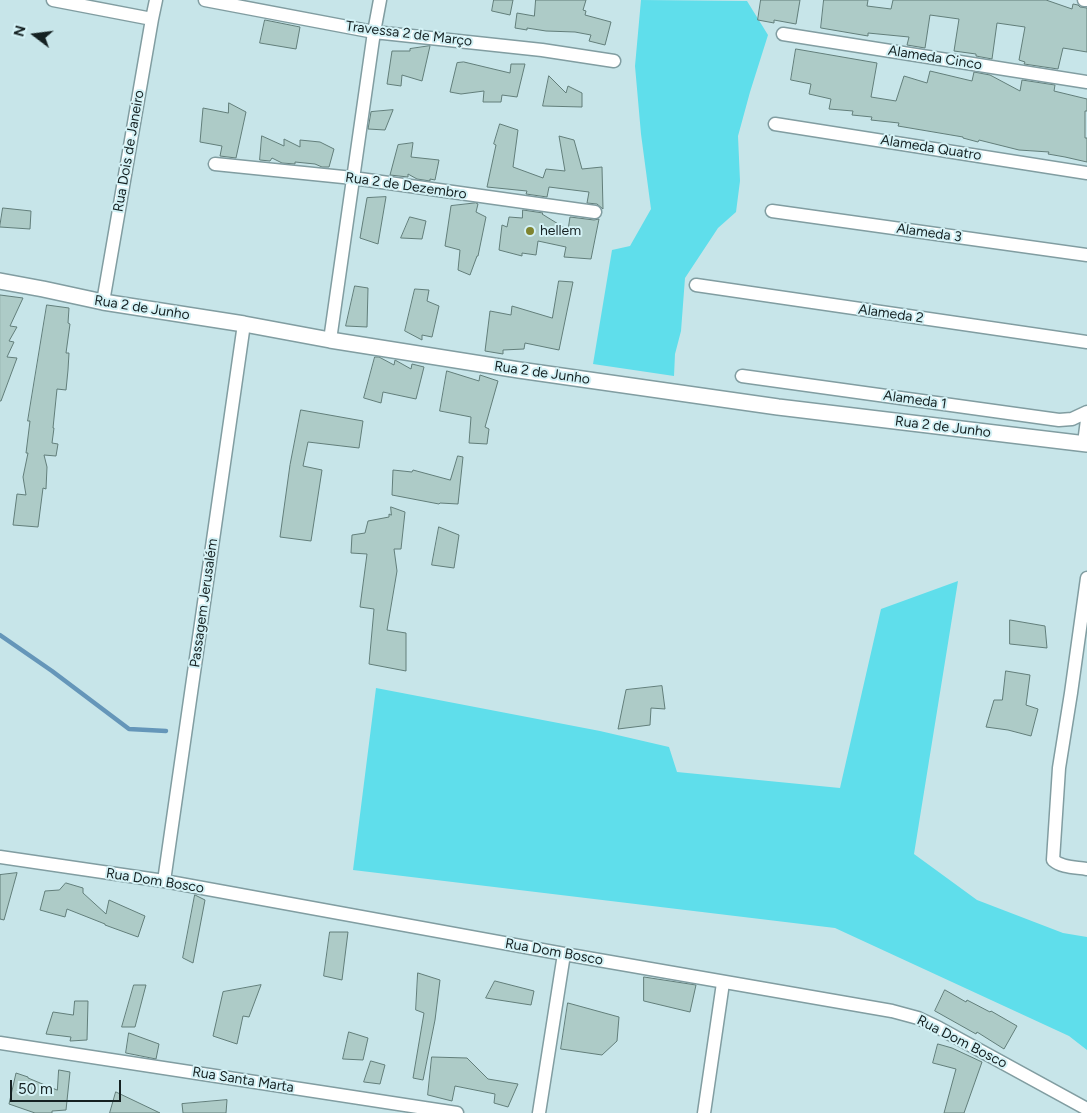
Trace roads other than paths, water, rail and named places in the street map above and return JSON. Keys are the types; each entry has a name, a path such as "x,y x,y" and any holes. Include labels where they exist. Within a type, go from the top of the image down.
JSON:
{"street":[{"path":"53,0 152,19"},
{"name":"Rua Dois de Janeiro","path":"103,302 156,0"},
{"name":"Travessa 2 de Março","path":"205,0 374,32 542,50 614,62"},
{"path":"330,340 352,178 380,0"},
{"name":"Alameda Cinco","path":"783,34 1087,82"},
{"name":"Alameda Quatro","path":"775,124 1087,173"},
{"name":"Rua 2 de Dezembro","path":"216,164 352,178 595,212"},
{"name":"Alameda 3","path":"772,211 1087,255"},
{"name":"Rua 2 de Junho","path":"0,282 103,302 519,370 778,407 1085,444"},
{"name":"Alameda 2","path":"696,285 1087,342"},
{"name":"Passagem Jerusalém","path":"164,881 244,324"},
{"name":"Alameda 1","path":"742,376 1059,420 1072,420 1087,412"},
{"path":"1085,444 1087,420"},
{"path":"1087,578 1059,768 1053,860 1058,864 1087,869"},
{"name":"Rua Dom Bosco","path":"0,858 164,881 564,954 892,1011 918,1018 1087,1109"},
{"path":"540,1113 564,954"},
{"path":"704,1113 723,982"},
{"name":"Rua Santa Marta","path":"0,1043 457,1113"}],"waterway":[{"path":"0,635 52,671 129,729 166,731"}],"place":[{"name":"hellem","path":"530,231"}]}
